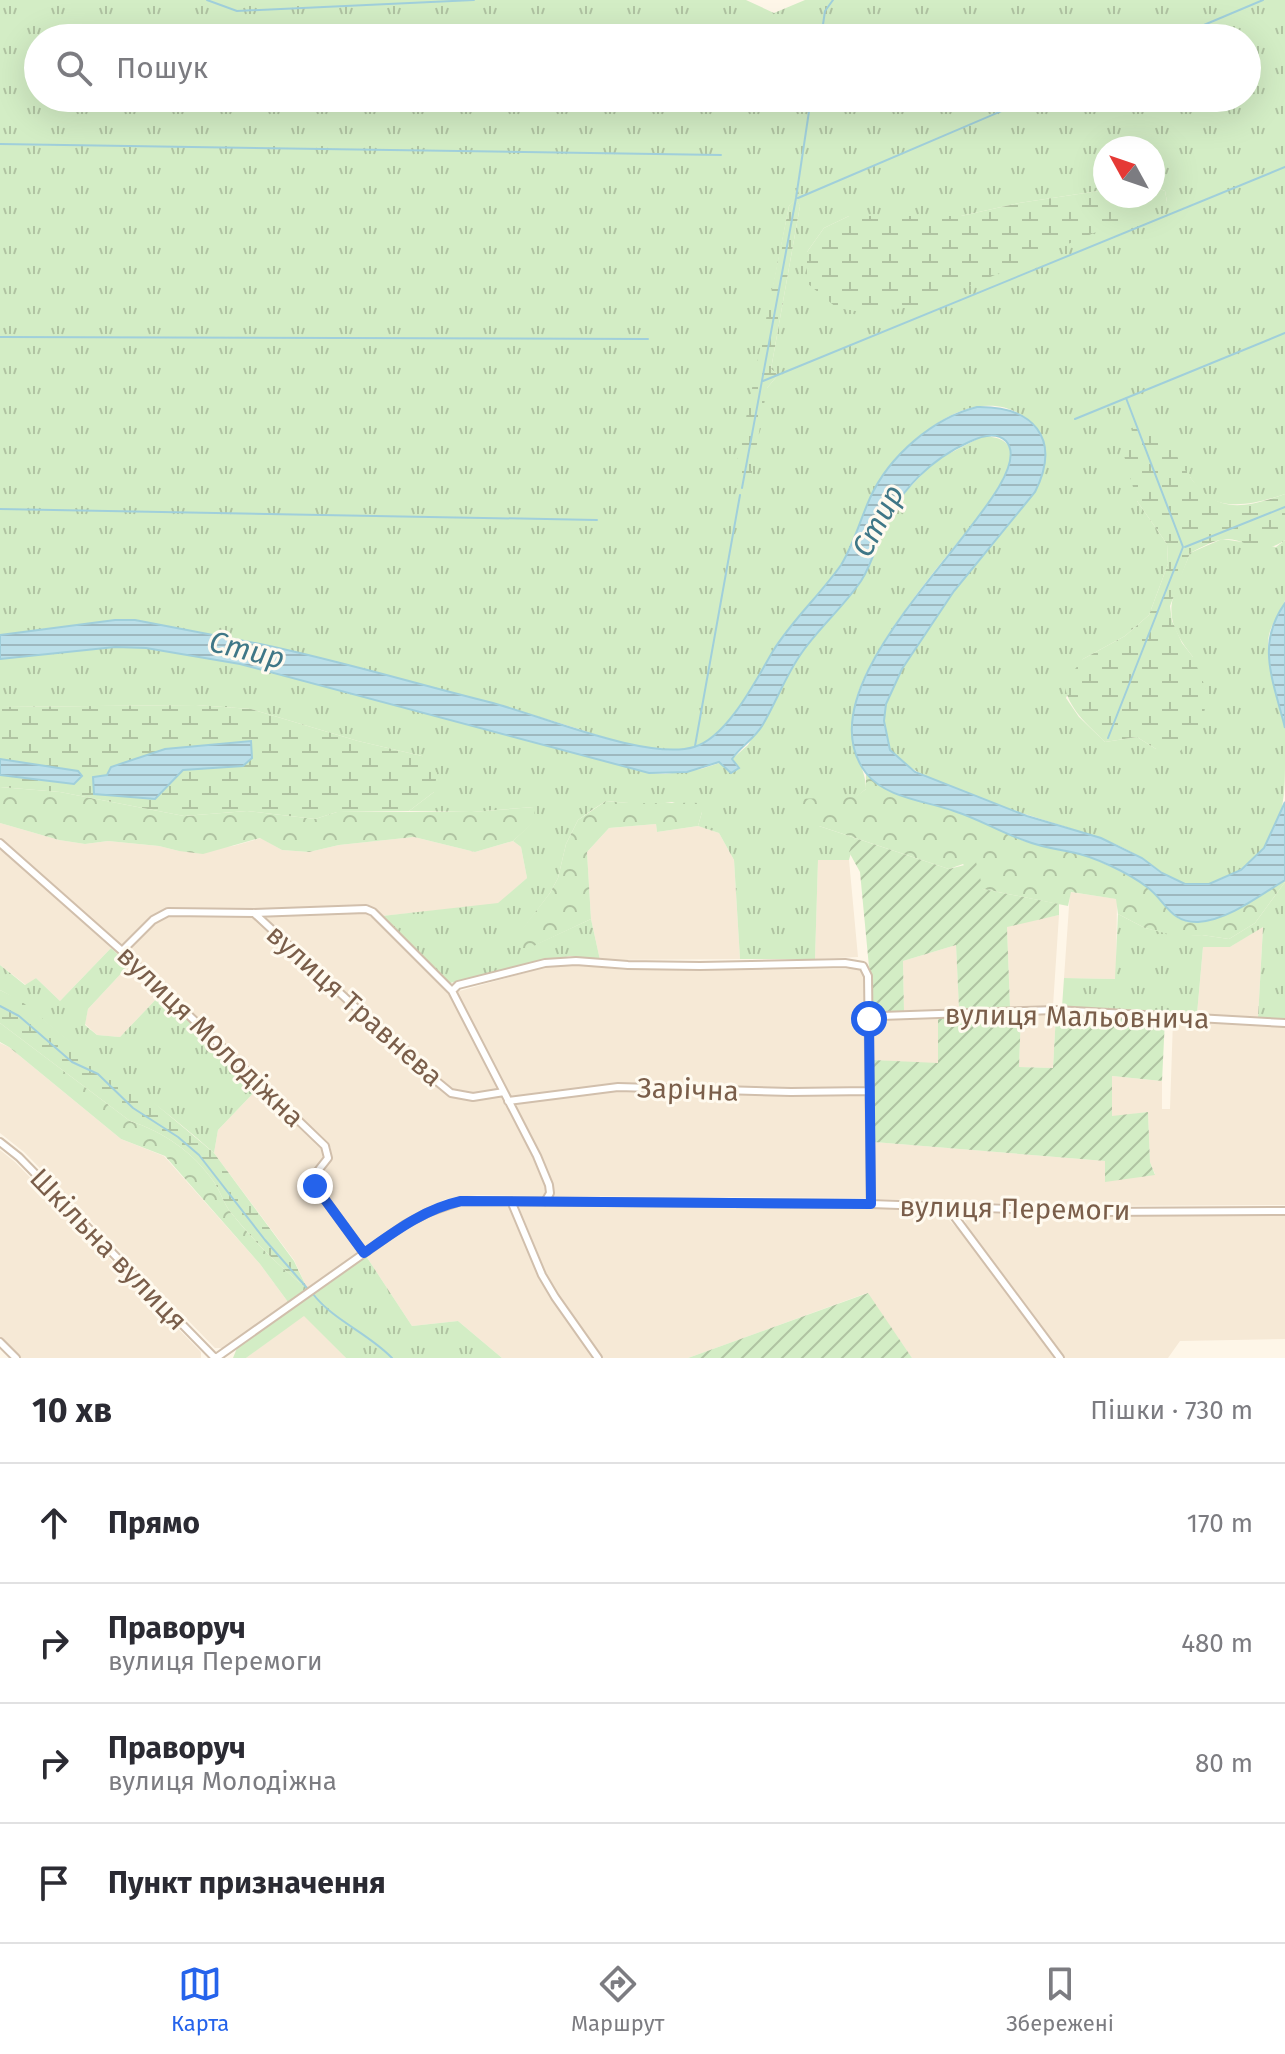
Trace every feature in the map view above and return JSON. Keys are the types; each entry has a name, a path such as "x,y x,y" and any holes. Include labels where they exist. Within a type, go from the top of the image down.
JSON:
{"street":[{"name":"вулиця Молодіжна","path":"0,843 122,951 325,1146 328,1158 317,1172 315,1186 364,1253"},
{"path":"122,951 153,920 168,912 366,909 373,912 452,991 549,1185 550,1193 545,1202"},
{"name":"вулиця Травнева","path":"254,913 382,1032 411,1054 443,1087 461,1096 504,1092"},
{"path":"452,991 458,985 545,963 576,961 628,965 863,966 868,976 871,1204"},
{"name":"вулиця Мальовнича","path":"869,1019 911,1014 1056,1010 1285,1023"},
{"name":"Зарічна","path":"508,1101 618,1087 870,1091"},
{"name":"Шкільна вулиця","path":"0,1142 19,1157 216,1358"},
{"name":"вулиця Перемоги","path":"216,1358 404,1225 447,1204 477,1200 871,1204 1097,1212 1285,1211"},
{"path":"511,1201 548,1286 598,1358"},
{"path":"948,1208 1060,1358"},
{"path":"0,1342 16,1358"}],"shaded area":[{"path":"0,823 59,840 85,844 108,841 179,851 233,846 261,838 282,850 309,852 339,845 414,837 475,852 513,841 521,847 527,878 498,904 382,916 366,906 167,909 151,918 122,947 0,838"},
{"path":"656,824 657,832 698,826 719,833 734,860 740,959 600,960 591,919 587,852 609,828"},
{"path":"0,847 111,948 60,1001 36,978 26,985 0,965"},
{"path":"818,860 849,860 858,957 815,959"},
{"path":"1070,892 1117,899 1116,979 1064,978"},
{"path":"365,913 378,921 449,993 546,1186 544,1196 477,1195 446,1199 402,1220 364,1248 319,1185 320,1173 331,1159 328,1144 127,952 155,923 169,916"},
{"path":"1059,915 1053,1006 1010,1007 1007,926"},
{"path":"1263,926 1258,1018 1197,1014 1203,947 1230,947"},
{"path":"956,945 959,1009 904,1011 903,961"},
{"path":"129,965 161,994 120,1037 97,1035 85,1024 88,1009"},
{"path":"576,965 628,970 860,969 864,976 867,1198 554,1196 553,1185 540,1155 456,992 546,967"},
{"path":"1021,1014 1056,1014 1053,1068 1019,1067"},
{"path":"938,1017 938,1064 873,1060 873,1021"},
{"path":"1173,1020 1285,1026 1285,1205 1097,1206 875,1199 874,1142 1105,1161 1105,1181 1155,1174 1150,1162 1148,1112 1112,1117 1112,1076 1162,1081 1162,1109 1170,1109"},
{"path":"0,1043 9,1047 121,1139 164,1156 260,1264 288,1302 224,1348 215,1348 24,1152 0,1133"},
{"path":"259,1087 323,1148 325,1157 311,1176 312,1187 359,1252 307,1288 294,1260 214,1153 218,1130"},
{"path":"0,1150 201,1352 201,1358 20,1358 0,1338"},
{"path":"477,1204 510,1206 539,1276 594,1358 502,1358 458,1321 412,1326 366,1256 430,1215 448,1208"},
{"path":"518,1205 871,1208 941,1212 959,1230 1055,1358 912,1358 867,1293 688,1358 603,1358 558,1295"},
{"path":"972,1213 1285,1215 1285,1339 1180,1341 1168,1358 1065,1358 967,1227 965,1220"},
{"path":"304,1315 346,1358 246,1358"}],"green space":[{"path":"0,0 746,0 774,13 805,0 1285,0 1285,494 1256,502 1226,504 1205,495 1190,477 1137,501 1167,544 1168,564 1149,615 1125,636 1083,659 1066,698 1079,717 1105,742 1137,737 1156,749 1193,657 1175,629 1172,617 1174,595 1190,553 1222,539 1276,547 1285,540 1285,600 1270,630 1268,644 1285,727 1283,802 1272,836 1248,863 1232,875 1203,885 1184,884 1111,842 987,801 926,776 903,763 888,747 884,721 889,697 902,669 946,603 1035,492 1042,472 1043,453 1039,436 1030,423 1017,413 1001,407 982,406 950,416 929,429 900,456 884,474 843,561 776,647 744,701 713,736 686,749 653,749 634,745 408,681 299,654 135,620 0,635","holes":["796,199 800,206 771,369 778,375 767,388 764,333 789,206"]},
{"path":"1093,192 1093,208 1153,208 924,305 868,313 837,308 807,283 807,252 824,228 849,216 961,216"},
{"path":"796,198 800,206 771,369 778,375 767,388 750,483 742,488 733,482 789,206"},
{"path":"1136,421 1162,434 1191,478 1212,499 1236,505 1285,494 1285,540 1275,546 1260,548 1225,539 1190,553 1170,606 1172,621 1182,643 1193,657 1208,694 1200,732 1179,752 1156,749 1137,737 1105,742 1074,708 1064,683 1083,659 1125,636 1149,615 1168,564 1167,544 1137,501 1123,452"},
{"path":"983,436 996,438 1009,446 1010,465 1003,485 902,615 874,659 856,700 852,737 866,789 819,826 855,838 849,860 818,860 815,959 740,959 734,860 719,833 698,826 702,812 672,802 651,805 606,801 578,820 566,844 558,878 523,929 524,950 591,919 600,960 570,956 450,983 382,916 498,903 527,878 521,847 513,841 534,821 534,807 472,812 409,811 434,792 422,756 358,741 251,709 196,705 0,707 0,659 115,647 146,648 240,664 649,773 701,769 732,759 748,745 802,652 859,583 870,565 884,526 907,490 935,461"},
{"path":"196,705 251,709 358,741 422,756 437,773 434,792 409,811 337,812 315,819 247,811 184,816 60,792 0,787 0,775 74,784 78,771 0,759 0,707","holes":["252,757 243,766 183,770 155,799 93,777"]},
{"path":"866,774 896,793 963,814 1027,842 1092,858 1146,886 1171,913 1184,920 1216,919 1285,882 1255,923 1229,939 1202,935 1180,937 1145,928 1118,914 1116,899 1071,892 1068,906 983,889 963,864 949,869 819,826 796,808 796,799 855,797 866,789"},
{"path":"0,787 60,792 184,816 247,811 315,819 337,812 472,812 534,807 535,821 513,841 475,852 414,837 339,845 309,852 282,850 260,838 203,854 108,841 85,844 0,823"},
{"path":"606,801 701,803 702,812 698,826 657,832 656,824 609,828 587,852 591,919 523,951 523,928 558,878 566,844 578,820"},
{"path":"855,838 949,869 976,862 983,889 1059,904 1059,915 1007,927 1010,1007 959,1009 956,945 903,961 904,1011 873,1014 872,975 860,872 849,852"},
{"path":"1285,882 1285,1019 1258,1018 1263,927 1230,947 1203,947 1197,1014 1062,1007 1064,978 1115,979 1118,914 1145,928 1180,936 1229,939 1255,923"},
{"path":"111,948 129,965 88,1009 85,1025 97,1035 120,1037 161,994 259,1087 218,1130 214,1153 162,1109 0,990 0,965 25,985 36,978 60,1001"},
{"path":"0,990 20,1000 67,1039 140,1091 214,1153 294,1261 307,1288 249,1234 229,1210 206,1171 187,1152 155,1131 130,1121 0,1023"},
{"path":"1021,1014 1019,1067 1053,1068 1056,1014 1165,1019 1162,1081 1112,1076 1112,1116 1148,1112 1150,1162 1155,1175 1105,1182 1105,1161 874,1142 873,1060 938,1063 938,1017"},
{"path":"0,1023 130,1121 155,1131 187,1152 206,1171 229,1210 249,1234 307,1288 288,1302 260,1264 165,1156 121,1139 0,1042"},
{"path":"366,1256 412,1326 458,1321 502,1358 346,1358 304,1316 246,1358 233,1358 237,1348"},
{"path":"868,1293 912,1358 688,1358"}],"water":[{"name":"Стир","path":"977,407 1013,412 1037,429 1043,441 1043,473 1035,492 954,591 902,669 886,704 884,721 890,750 915,772 1027,816 1101,838 1185,884 1209,884 1241,870 1264,848 1285,802 1285,880 1233,912 1198,922 1181,919 1147,887 1110,866 1080,854 1032,843 963,814 895,793 866,773 852,732 861,686 888,636 991,499 1009,465 1006,441 997,436 982,437 955,449 930,466 908,488 891,513 861,581 797,660 762,726 732,759 739,768 731,773 719,762 687,772 649,773 240,664 146,648 115,647 0,659 0,635 135,620 318,657 489,702 622,742 674,750 694,747 718,732 730,719 781,639 841,565 870,498 889,468 929,430 944,420"},
{"path":"1285,603 1285,728 1272,679 1269,649 1276,619"},
{"path":"251,741 252,758 243,766 183,770 155,799 94,794 93,777 107,775 111,767 165,749"},
{"path":"0,759 78,771 82,776 74,784 0,775"}],"waterway":[{"path":"207,0 237,11 474,0"},
{"path":"823,24 825,11 833,0"},
{"path":"1206,24 1263,0"},
{"path":"742,488 809,112"},
{"path":"798,198 999,112"},
{"path":"0,144 721,155"},
{"path":"763,381 1285,167"},
{"path":"1075,419 1285,333"},
{"path":"0,337 648,339"},
{"path":"1108,738 1183,547 1126,398"},
{"path":"695,746 740,495"},
{"path":"1185,547 1285,507"},
{"path":"0,509 597,520"},
{"path":"0,1006 19,1016 72,1062 98,1074 133,1108 178,1137 199,1155 307,1288"},
{"path":"313,1294 331,1312 392,1358"}],"route":[{"path":"315,1186 364,1253 404,1225 447,1204 461,1201 871,1204 869,1019"}]}
